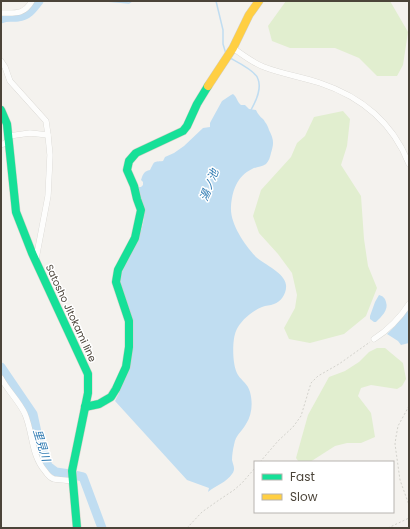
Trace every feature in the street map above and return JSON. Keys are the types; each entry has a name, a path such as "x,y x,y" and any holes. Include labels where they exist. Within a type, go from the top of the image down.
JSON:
{"street":[{"path":"1,14 22,12 32,1"},
{"path":"85,407 99,404 110,397 116,389 126,367 129,347 129,321 116,282 118,270 135,238 141,210 134,186 128,175 127,170 129,161 136,152 173,136 187,126 200,98 233,48 249,14 259,1"},
{"path":"233,48 263,67 320,83 358,100 388,127 398,141 409,164"},
{"path":"1,61 10,81 46,121 50,155 48,196 36,260"},
{"name":"Satosho Jitokami line","path":"1,110 7,124 16,212 21,229 88,374 88,393 73,476 77,528"},
{"path":"1,145 9,139 30,133 48,135"},
{"path":"374,339 383,334 396,322 409,304"},
{"path":"1,378 24,412 34,450 43,469 50,477 54,479 73,476"}],"path":[{"path":"261,461 278,441 293,427 301,416 311,383 318,376 339,364 374,339"},
{"path":"409,406 398,426 395,444 400,480 409,505"},
{"path":"187,528 202,512 242,483 254,469"},
{"path":"388,528 409,518"}],"green space":[{"path":"286,1 390,1 408,32 403,65 397,76 377,76 359,58 335,48 290,48 272,41 268,26"},
{"path":"343,111 350,119 347,146 341,165 361,196 364,239 368,266 377,288 366,316 344,334 310,343 289,339 284,328 295,308 297,295 292,273 278,254 259,233 253,216 261,190 291,157 297,143 305,136 314,117"},
{"path":"377,348 385,348 403,363 406,379 402,386 397,389 371,385 361,388 358,396 371,413 375,437 361,443 347,443 335,446 312,461 298,461 296,458 308,415 329,377 345,371 359,362 369,352"}],"water":[{"name":"湯ノ池","path":"233,94 241,105 245,105 249,109 256,110 264,120 272,136 273,144 268,162 263,166 254,168 247,172 236,185 233,195 231,214 239,234 247,247 256,257 282,277 285,281 286,288 281,299 277,303 264,306 254,311 243,320 236,331 233,347 235,366 238,375 249,389 251,396 251,413 235,441 232,458 234,469 233,472 230,477 208,492 209,488 187,480 115,401 119,393 118,391 131,342 120,282 125,264 138,238 144,220 144,208 137,187 141,187 143,185 141,180 143,174 150,170 154,162 163,161 165,157 184,146 203,128 210,127 210,123 222,101"},
{"path":"379,295 385,299 387,305 382,316 374,322 370,319 370,316"},
{"path":"406,310 409,312 409,343 401,345 398,341 387,334 395,326"}],"waterway":[{"path":"1,19 25,15 39,1"},
{"path":"106,1 129,3 132,1"},
{"path":"216,1 223,30 223,44 226,54"},
{"path":"230,58 257,76 259,91 251,110"},
{"name":"里見川","path":"1,367 33,414 38,437 48,466 56,472 83,477 102,528"}],"traffic: fast":[{"path":"85,407 99,404 111,397 126,367 129,347 129,321 116,282 118,270 135,238 141,210 134,186 127,170 129,161 136,153 183,131 208,86"},
{"path":"1,110 7,124 16,212 32,253 88,374 88,393 72,471 77,528"}],"traffic: slow":[{"path":"208,86 233,48 249,15 259,1"}]}
